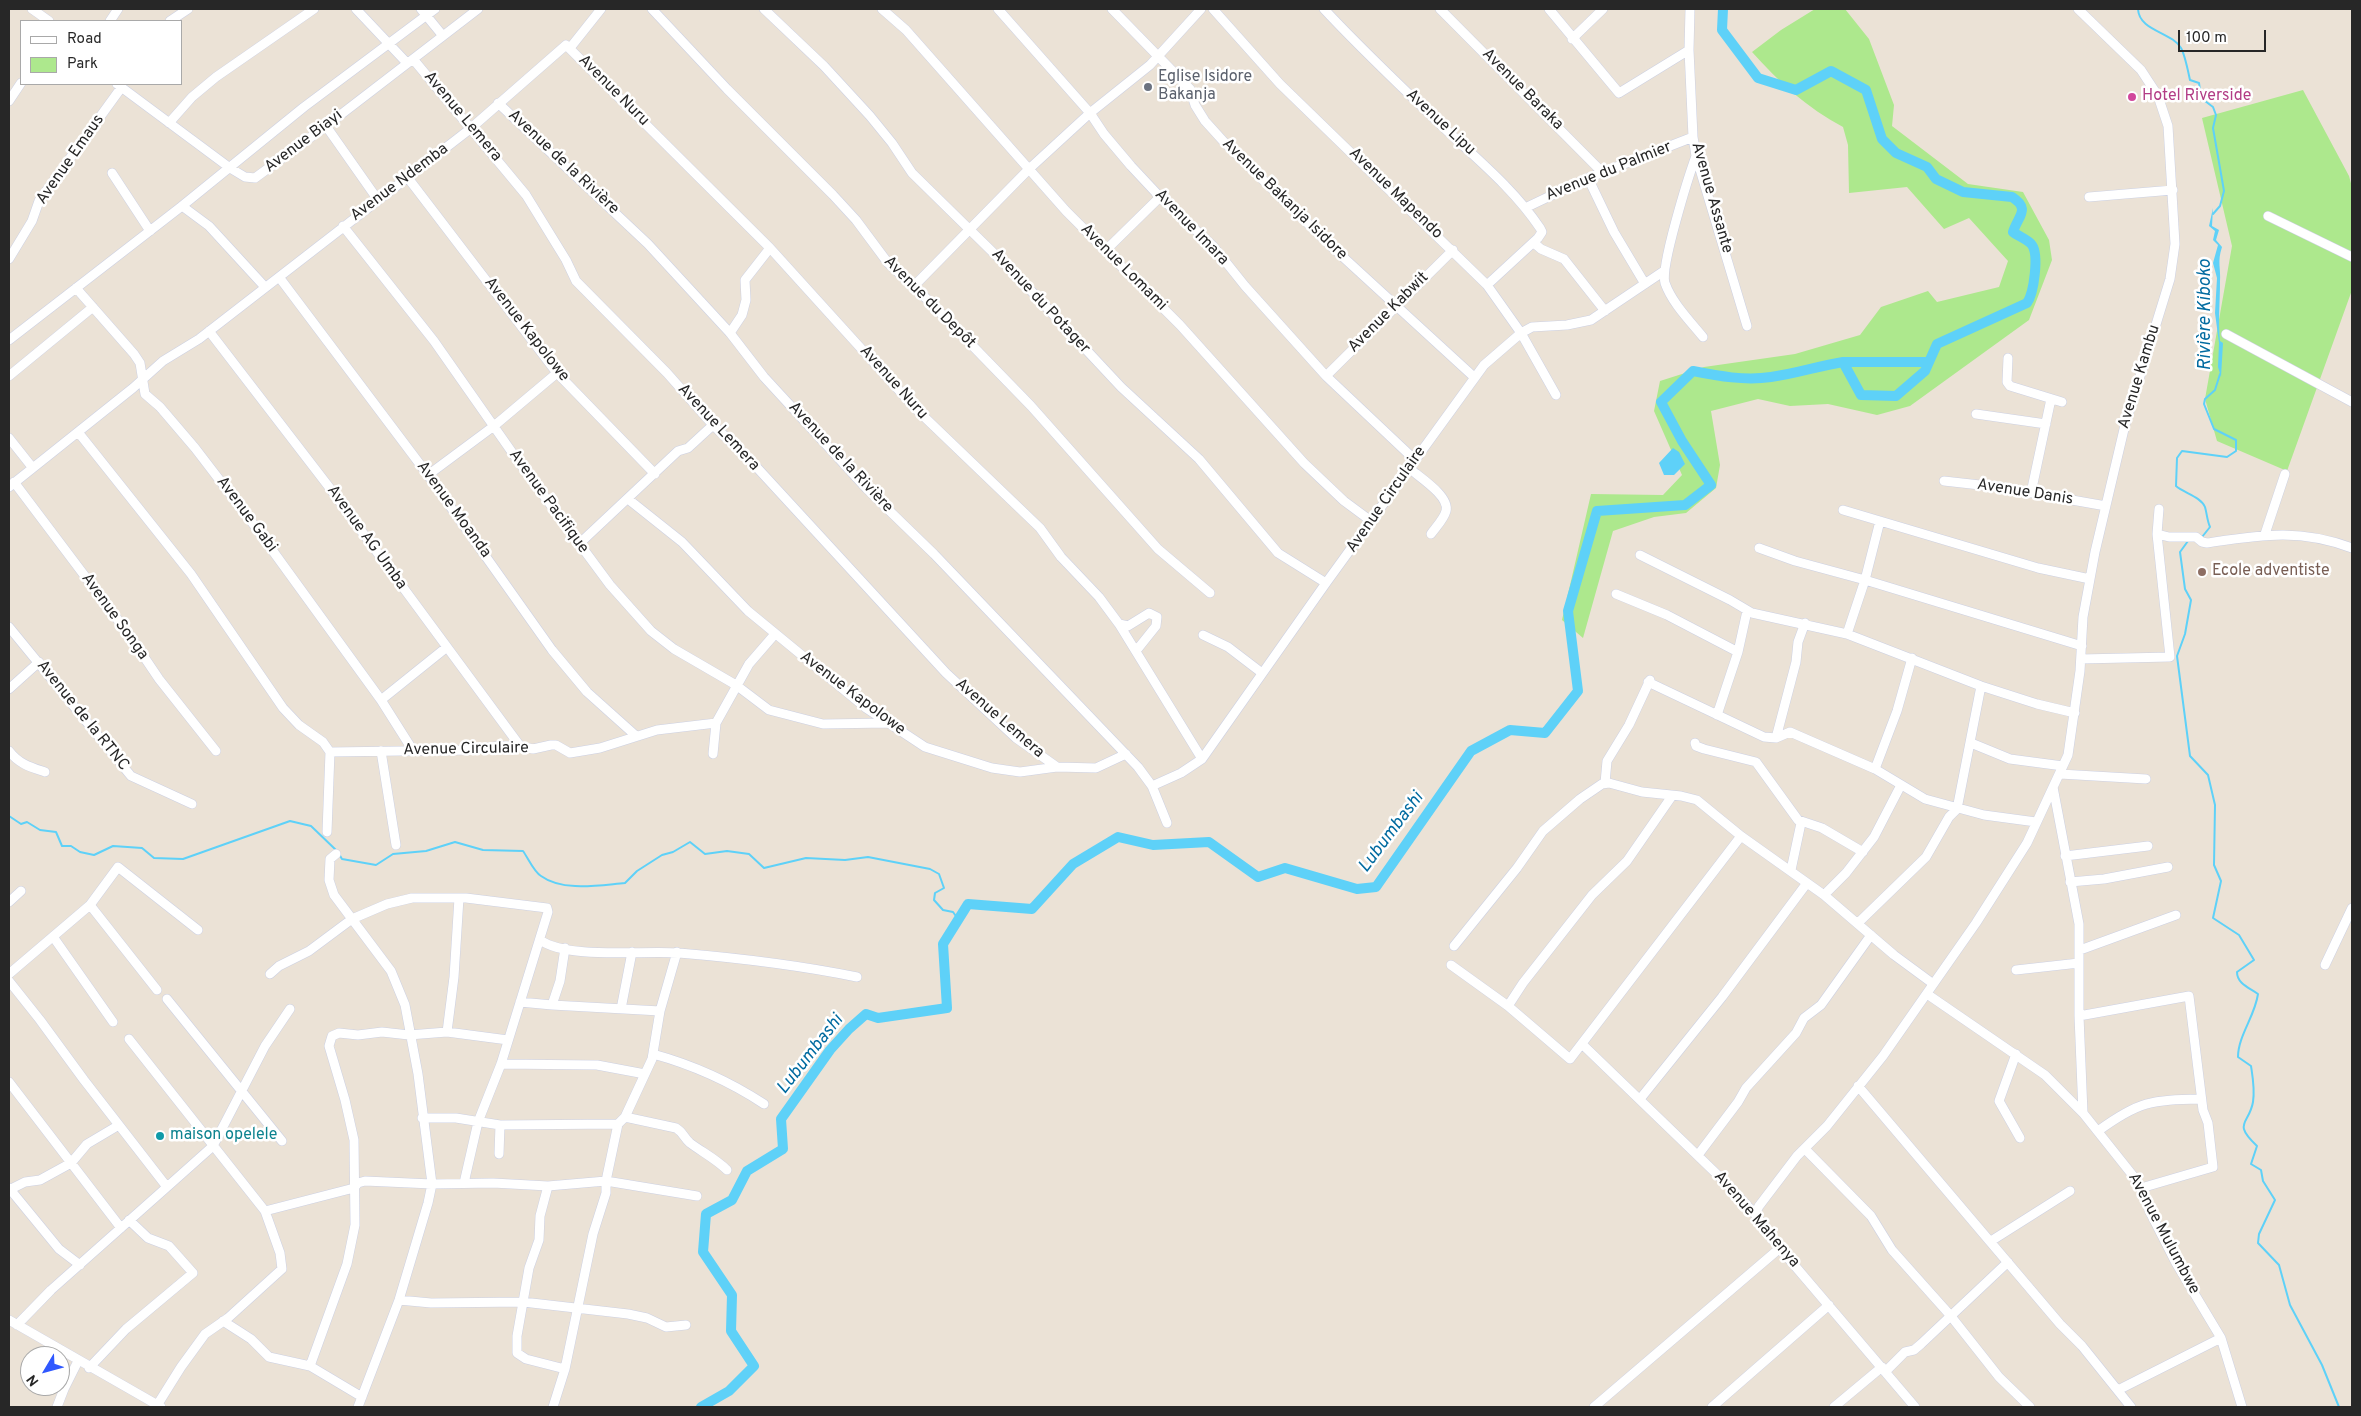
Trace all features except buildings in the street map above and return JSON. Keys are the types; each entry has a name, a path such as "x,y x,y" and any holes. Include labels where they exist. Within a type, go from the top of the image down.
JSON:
{"street":[{"path":"32,9 48,20"},
{"path":"111,20 118,9"},
{"path":"172,20 188,9"},
{"path":"169,123 192,97 216,77 314,9"},
{"name":"Avenue Lemera","path":"356,9 389,44 410,61 526,195 566,260 576,281 667,373 713,425 750,460 925,651 969,696 1022,742 1058,768"},
{"path":"9,340 182,206 304,107 389,44 423,12 435,9"},
{"name":"Avenue Biayi","path":"230,168 245,177 254,178 326,126 478,9"},
{"name":"Avenue Ndemba","path":"11,484 78,432 142,378 209,331 470,129 562,46 566,45 570,48 602,9"},
{"name":"Avenue du Depôt","path":"652,9 727,89 833,195 856,220 888,263 914,286 1030,406 1158,549 1210,593"},
{"name":"Avenue du Potager","path":"764,9 824,66 876,123 912,173 1021,280 1120,387 1199,459 1278,552 1326,583"},
{"name":"Avenue Lomami","path":"882,9 906,30 1029,169 1105,251 1180,325 1304,464 1344,500 1371,521"},
{"name":"Avenue Imara","path":"998,9 1160,197 1213,246 1262,306 1326,376 1415,460"},
{"name":"Avenue Bakanja Isidore","path":"1112,9 1190,90 1194,105 1215,133 1267,186 1394,306 1474,378"},
{"path":"914,286 1029,169 1090,114 1143,70 1201,9"},
{"name":"Avenue Mapendo","path":"1213,9 1280,84 1487,285 1521,333 1556,395"},
{"name":"Avenue Lipu","path":"1324,9 1444,128 1483,163 1526,208 1541,230 1541,234 1534,243"},
{"name":"Avenue Baraka","path":"1440,9 1602,172"},
{"path":"1548,9 1619,93 1689,50"},
{"path":"1572,39 1603,9"},
{"name":"Avenue Assante","path":"1690,9 1689,50 1693,137 1696,156 1747,326"},
{"name":"Avenue Kambu","path":"1755,1214 1759,1206 1805,1149 1827,1126 1883,1056 1999,889 2027,843 2061,770 2070,745 2081,659 2083,617 2090,579 2125,425 2170,279 2175,244 2168,126 2158,96 2141,70 2078,9"},
{"path":"423,12 442,36"},
{"name":"Avenue Nuru","path":"570,48 770,248 914,408 1040,528 1061,557 1096,594 1119,624 1136,651"},
{"path":"9,101 20,84"},
{"path":"119,86 230,168"},
{"name":"Avenue Emaus","path":"9,259 32,221 39,201 119,86"},
{"name":"Avenue de la Rivière","path":"498,103 648,244 730,333 764,377 867,489 934,554 1126,754 1152,786 1167,823"},
{"path":"326,126 378,200"},
{"name":"Avenue du Palmier","path":"1526,208 1602,172 1693,137"},
{"path":"1696,156 1683,193 1664,271 1668,290 1703,337"},
{"path":"112,173 150,231"},
{"name":"Avenue Kapolowe","path":"408,178 557,373 655,474"},
{"path":"1588,178 1614,232 1645,284"},
{"path":"2089,197 2173,190"},
{"path":"1105,251 1160,197"},
{"path":"182,206 209,226 265,287"},
{"path":"2268,216 2352,258"},
{"name":"Avenue Pacifique","path":"343,226 434,341 610,585 651,631 674,649 736,685 769,710 803,721 823,724 852,726 888,723"},
{"path":"1487,285 1534,243 1541,249 1564,259 1604,311"},
{"path":"730,333 742,315 746,300 745,280 770,248"},
{"name":"Avenue Kabwit","path":"1326,376 1394,306 1453,250"},
{"name":"Avenue Circulaire","path":"1152,786 1182,773 1202,759 1326,583 1474,378 1491,358 1521,333 1532,327 1582,322 1598,316 1664,271"},
{"name":"Avenue Moanda","path":"279,277 428,475 552,650 587,692 635,735"},
{"name":"Avenue Gabi","path":"76,288 134,354 140,363 145,394 160,407 231,494 381,700 412,750"},
{"path":"9,376 93,306"},
{"name":"Avenue AG Umba","path":"209,331 330,487 520,746"},
{"path":"2226,334 2352,402"},
{"path":"2008,358 2007,382 2010,386 2062,402"},
{"path":"428,475 494,426 557,373"},
{"path":"2031,493 2051,399"},
{"path":"1976,414 2046,424"},
{"path":"580,543 678,451 688,448 713,425"},
{"path":"78,432 191,574 283,708 299,725 323,742 330,752 327,832"},
{"path":"9,438 32,467"},
{"path":"1409,468 1443,496 1446,504 1447,510 1443,518 1431,534"},
{"path":"2265,534 2285,474"},
{"name":"Avenue Danis","path":"1944,481 2106,506"},
{"name":"Avenue Songa","path":"11,484 108,606 159,679 216,751"},
{"name":"Avenue Kapolowe","path":"628,499 682,542 748,612 888,723 925,746 992,768 1020,772 1058,768 1096,768 1126,754"},
{"path":"2081,659 2170,657 2156,534 2159,509"},
{"path":"1843,510 2038,568 2090,579"},
{"path":"1847,634 1865,580 1880,521"},
{"path":"2156,534 2199,538 2207,543 2265,534 2316,536 2352,548"},
{"path":"1759,548 1795,561 1865,580 2082,646"},
{"path":"1640,555 1760,616 1805,623 1847,634 1981,686 2037,704 2075,713"},
{"path":"1616,594 1667,616 1738,652"},
{"path":"1717,715 1738,652 1747,611"},
{"path":"1119,624 1128,626 1149,613 1157,617 1156,626 1136,651 1202,759"},
{"path":"1776,738 1796,662 1798,642 1805,623"},
{"name":"Avenue de la RTNC","path":"9,627 131,776 192,804"},
{"path":"713,754 716,722 749,664 775,634"},
{"path":"1203,635 1228,647 1262,673"},
{"path":"381,700 447,647"},
{"path":"1875,769 1897,711 1912,658"},
{"path":"9,689 39,662"},
{"path":"1606,783 1607,761 1629,725 1649,681 1761,736 1776,738 1787,732 1794,733 1875,769 1920,796 1957,809 1984,815 2036,822"},
{"path":"1858,923 1926,857 1949,817 1957,809 1981,686"},
{"name":"Avenue Circulaire","path":"330,752 473,750 499,746 520,746 533,749 556,745 570,753 600,748 635,735 657,730 716,722"},
{"path":"1695,743 1696,746 1704,749 1756,762 1792,814 1801,823 1822,828 1863,852"},
{"path":"1971,743 2016,760 2061,770 2146,779"},
{"path":"9,751 26,766 46,772"},
{"path":"381,751 396,845"},
{"path":"1454,946 1517,868 1543,831 1574,804 1606,783 1642,792 1697,800 1740,836 1824,895 1932,983"},
{"path":"1824,895 1874,837 1901,785"},
{"path":"2053,787 2078,924 2080,950 2078,1016 2083,1113"},
{"path":"1508,1006 1523,983 1592,895 1628,861 1672,796"},
{"path":"2041,812 2057,811"},
{"path":"1791,870 1801,823"},
{"path":"1451,965 1508,1006 1570,1059 1583,1045 1740,836"},
{"path":"2065,856 2148,846"},
{"path":"336,854 329,861 329,880 334,895 391,971 405,1005 409,1035 418,1074 422,1118 432,1184 399,1300 358,1407"},
{"path":"2070,882 2104,879 2168,867"},
{"path":"9,974 54,938 90,905 117,868 120,868 198,930"},
{"path":"1640,1099 1722,997 1807,882"},
{"path":"9,902 21,891"},
{"path":"270,974 280,966 309,951 352,919 379,906 412,898 459,898 547,908 548,912 540,940 508,1040 478,1122 464,1183"},
{"path":"447,1032 454,977 459,898"},
{"path":"90,905 156,990"},
{"path":"2325,964 2352,908"},
{"path":"2080,950 2176,915"},
{"path":"1698,1155 1728,1117 1746,1088 1796,1033 1804,1018 1821,1005 1871,935"},
{"path":"54,938 113,1022"},
{"path":"540,940 565,948 632,952 677,952 797,965 857,977"},
{"path":"552,1005 560,981 565,948"},
{"path":"621,1009 632,952"},
{"path":"552,1407 565,1368 593,1234 606,1193 606,1181 618,1124 625,1117 646,1074 653,1054 660,1010 677,952"},
{"path":"2016,970 2079,962"},
{"path":"9,981 167,1187"},
{"name":"Avenue Mulumbwe","path":"1927,994 2016,1054 2053,1082 2098,1131 2141,1188 2150,1212 2176,1263 2221,1338 2242,1407"},
{"path":"2078,1016 2189,996 2202,1110 2208,1123 2213,1167 2141,1188"},
{"path":"167,1000 282,1141"},
{"path":"520,1002 660,1010"},
{"path":"17,1325 51,1290 213,1146 265,1046 290,1009"},
{"path":"310,1366 347,1264 355,1226 354,1140 345,1100 334,1068 329,1046 330,1040 334,1034 339,1033 358,1035 382,1032 409,1035 447,1032 508,1040"},
{"path":"9,1320 158,1407 205,1334 223,1321 282,1269 280,1253 265,1211 129,1039"},
{"name":"Avenue Mahenya","path":"1583,1045 1698,1155 1755,1214 1780,1248 1883,1369 1899,1385 1915,1407"},
{"path":"653,1054 682,1062 725,1081 764,1104"},
{"path":"2016,1054 1999,1101 2020,1138"},
{"path":"500,1064 597,1065 646,1074"},
{"path":"9,1082 121,1228"},
{"path":"1858,1086 2060,1324 2082,1346 2131,1407"},
{"path":"2098,1131 2131,1109 2151,1101 2201,1099"},
{"path":"625,1117 676,1128 683,1132 689,1142 720,1162 727,1170"},
{"path":"422,1118 456,1118 500,1125 618,1124"},
{"path":"80,1265 59,1248 9,1189 25,1182 40,1180 71,1163 87,1144 119,1125"},
{"path":"499,1154 500,1125"},
{"path":"1805,1149 1871,1216 1893,1251 1950,1315 1999,1377 2030,1407"},
{"path":"265,1211 354,1188 358,1183 366,1181 548,1186 606,1181 697,1196"},
{"path":"548,1186 540,1216 539,1240 529,1268 517,1336 517,1353 526,1359 565,1368"},
{"path":"1991,1241 2070,1191"},
{"path":"89,1368 126,1329 193,1273 169,1246 148,1238 129,1220"},
{"path":"1594,1407 1780,1248"},
{"path":"1834,1407 1905,1352 1914,1350 2008,1262"},
{"path":"399,1300 431,1303 523,1302 578,1310 628,1314 647,1318 666,1326 686,1325"},
{"path":"1712,1407 1829,1305"},
{"path":"223,1321 251,1339 269,1357 310,1366 362,1396"},
{"path":"2118,1390 2221,1338"},
{"path":"58,1407 64,1389 78,1361"}],"green space":[{"path":"1815,9 1845,9 1869,39 1894,105 1892,126 1968,184 2023,192 2049,240 2052,260 2029,320 1910,406 1877,415 1828,404 1790,406 1758,399 1711,411 1720,465 1716,488 1686,513 1654,517 1613,531 1583,638 1562,620 1591,494 1663,495 1682,475 1654,411 1660,381 1704,367 1795,354 1860,335 1881,307 1928,291 1937,302 1999,287 2008,261 1969,218 1944,229 1907,187 1849,193 1848,145 1843,127 1794,94 1752,52 1781,30"},
{"path":"2303,90 2349,176 2352,187 2352,290 2287,471 2217,441 2205,399 2232,246 2202,118"}],"water":[{"path":"2213,208 2212,226 2219,230 2216,240 2222,247 2219,261 2219,334 2220,341 2223,343 2221,377 2218,367 2219,343 2215,313 2217,278 2213,263 2218,245 2213,240 2215,231 2209,226"},
{"path":"1673,448 1679,452 1685,464 1674,475 1664,475 1659,463"}],"waterway":[{"name":"Lubumbashi","path":"701,1407 729,1391 754,1366 731,1331 732,1295 703,1252 706,1214 732,1200 747,1171 783,1149 781,1119 830,1050 866,1014 878,1018 947,1008 943,944 968,904 1032,909 1073,864 1118,837 1153,845 1209,842 1258,877 1285,868 1357,889 1376,887 1471,751 1510,730 1545,733 1578,691 1568,611 1597,511 1685,505 1711,485 1682,441 1661,402 1693,371 1712,375 1761,378 1843,362 1861,395 1896,396 1925,371 1937,344 2027,303 2034,283 2035,257 2031,243 2013,232 2022,213 2021,205 2018,201 2012,197 1963,192 1936,179 1927,167 1896,153 1882,139 1866,90 1831,71 1796,90 1758,78 1722,30 1723,9"},
{"name":"Rivière Kiboko","path":"2138,9 2144,22 2171,38 2181,48 2190,80 2199,83 2201,98 2213,107 2216,115 2213,128 2224,191 2220,206 2213,214"},
{"name":"Lubumbashi","path":"1843,362 1928,362"},
{"name":"Rivière Kiboko","path":"2202,537 2210,527 2205,507 2200,500 2176,486 2177,458 2182,451 2227,457 2236,451 2236,440 2214,429 2204,404 2205,399 2215,390 2220,374"},
{"name":"Rivière Kiboko","path":"2188,541 2180,552 2185,589 2191,600 2185,634 2177,656 2190,756 2208,775 2215,805 2214,865 2221,881 2213,918 2239,935 2254,960 2237,972 2239,980 2258,994 2254,1010 2241,1041 2238,1057 2251,1066 2253,1080 2253,1102 2244,1124 2245,1132 2257,1146 2251,1164 2261,1170 2263,1181 2275,1200 2259,1234 2258,1243 2279,1265 2290,1305 2322,1365 2339,1407"},
{"path":"9,816 21,824 27,822 40,830 56,832 62,846 71,846 80,852 94,855 113,846 142,848 154,858 183,859 290,821 311,826 336,850"},
{"path":"339,854 342,859 376,865 393,854 426,851 455,842 483,850 523,851 538,874 550,881 571,886 625,883 637,871 662,855 673,852 690,842 705,854 727,851 749,854 764,868 806,858 845,860 868,857 930,869 939,874 944,888 935,893 934,900 943,910 953,912 958,919"}],"place":[{"name":"Eglise Isidore Bakanja","path":"1148,87"},
{"name":"Hotel Riverside","path":"2132,97"},
{"name":"Ecole adventiste","path":"2202,572"},
{"name":"maison opelele","path":"160,1136"}]}
